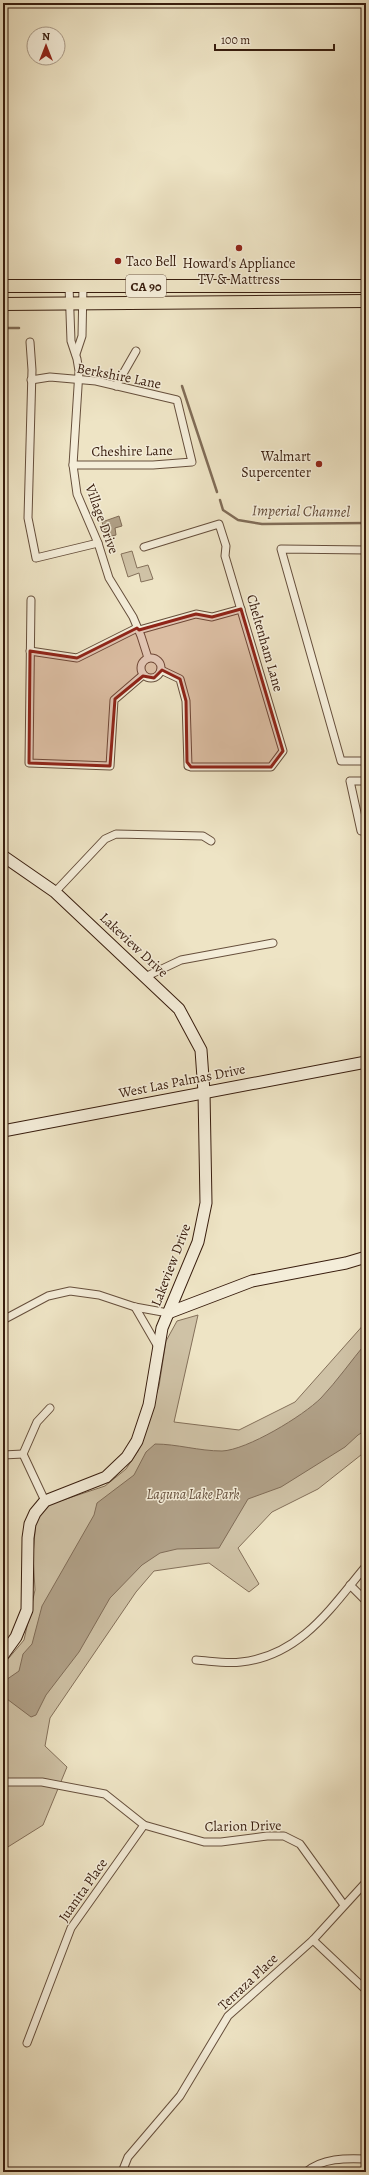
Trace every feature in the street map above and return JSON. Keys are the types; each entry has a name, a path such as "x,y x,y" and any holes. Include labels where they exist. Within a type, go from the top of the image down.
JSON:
{"main road":[{"name":"CA 90","path":"3,286 366,286"},
{"name":"CA 90","path":"3,304 82,305 366,301"}],"street":[{"name":"Village Drive","path":"69,286 71,341 76,354 78,380 73,464 79,500 98,543 113,585 138,629 148,658"},
{"name":"Village Drive","path":"76,354 81,340 83,286"},
{"path":"30,342 31,380 28,518 36,558 98,543"},
{"path":"116,386 136,351"},
{"name":"Berkshire Lane","path":"31,380 50,377 78,380 116,386 177,400 192,462"},
{"name":"Cheshire Lane","path":"73,464 154,465 192,462"},
{"name":"Cheltenham Lane","path":"144,547 219,524 226,546 225,556 283,751 271,767 188,766 186,701 180,679 161,670"},
{"path":"366,550 281,549 341,761 366,761"},
{"path":"31,600 30,763 110,766 114,700 143,675"},
{"path":"30,651 77,658 138,629 196,614 212,618 241,609"},
{"path":"148,658 158,660 161,670 154,678 143,675 140,670 141,664 148,658"},
{"path":"361,831 350,781 366,781"},
{"path":"56,892 105,839 116,834 203,836 211,841"},
{"name":"Lakeview Drive","path":"3,856 56,892 179,1009 201,1050 204,1092 205,1214 198,1242 168,1313 157,1345 149,1406 140,1432 127,1458 114,1471 97,1482 46,1501"},
{"path":"145,977 181,960 273,943"},
{"name":"West Las Palmas Drive","path":"3,1131 366,1062"},
{"path":"3,1320 48,1296 70,1291 99,1294 135,1306 168,1313 252,1281 346,1263 366,1257"},
{"path":"135,1306 157,1345"},
{"path":"3,1655 16,1637 26,1615 28,1600 30,1524 37,1509 46,1501 23,1454 37,1422 50,1408"},
{"path":"3,1455 23,1454"},
{"path":"196,1660 241,1662 262,1658 282,1650 308,1633 366,1566"},
{"path":"350,1585 366,1601"},
{"name":"Clarion Drive","path":"3,1782 42,1782 105,1794 144,1825 204,1842 221,1842 277,1836 288,1838 300,1844 344,1905"},
{"name":"Juanita Place","path":"27,2043 70,1928 144,1825"},
{"name":"Terraza Place","path":"122,2172 128,2157 180,2096 228,2016 313,1940 366,1882"},
{"path":"313,1940 366,1990"},
{"path":"306,2172 313,2166 344,2158 366,2159"}],"highlighted area":[{"path":"241,609 283,751 271,767 191,767 187,762 186,701 180,679 162,670 154,678 143,676 115,699 110,766 29,763 30,651 77,658 137,628 139,630 196,614 212,617"}],"green space":[{"path":"132,551 137,568 148,565 153,579 141,582 139,573 128,577 121,554"},
{"name":"Laguna Lake Park","path":"198,1315 174,1422 239,1430 295,1402 366,1322 366,1451 318,1489 272,1512 238,1548 259,1584 249,1592 209,1563 154,1571 136,1592 50,1718 45,1746 67,1767 43,1825 3,1850 3,1665 24,1640 35,1590 33,1555 36,1520 42,1511 51,1504 105,1486 126,1469 138,1451 159,1386 166,1341 177,1321"}],"shaded area":[{"path":"119,516 122,526 115,528 116,535 107,537 102,522"},
{"path":"366,1343 366,1430 345,1447 281,1487 248,1499 219,1548 177,1549 160,1553 142,1565 110,1598 79,1652 46,1695 36,1715 31,1717 3,1696 3,1682 19,1671 23,1654 32,1644 42,1606 94,1515 97,1503 134,1475 146,1452 155,1444 222,1451 233,1449 260,1439 301,1414 321,1398"}],"waterway":[{"name":"Imperial Channel","path":"3,328 19,328"},
{"name":"Imperial Channel","path":"182,386 217,492"},
{"name":"Imperial Channel","path":"220,500 223,510 238,520 262,524 366,523"}],"place":[{"name":"Howard's Appliance TV & Mattress","path":"239,248"},
{"name":"Taco Bell","path":"118,261"},
{"name":"Walmart Supercenter","path":"319,464"}]}
